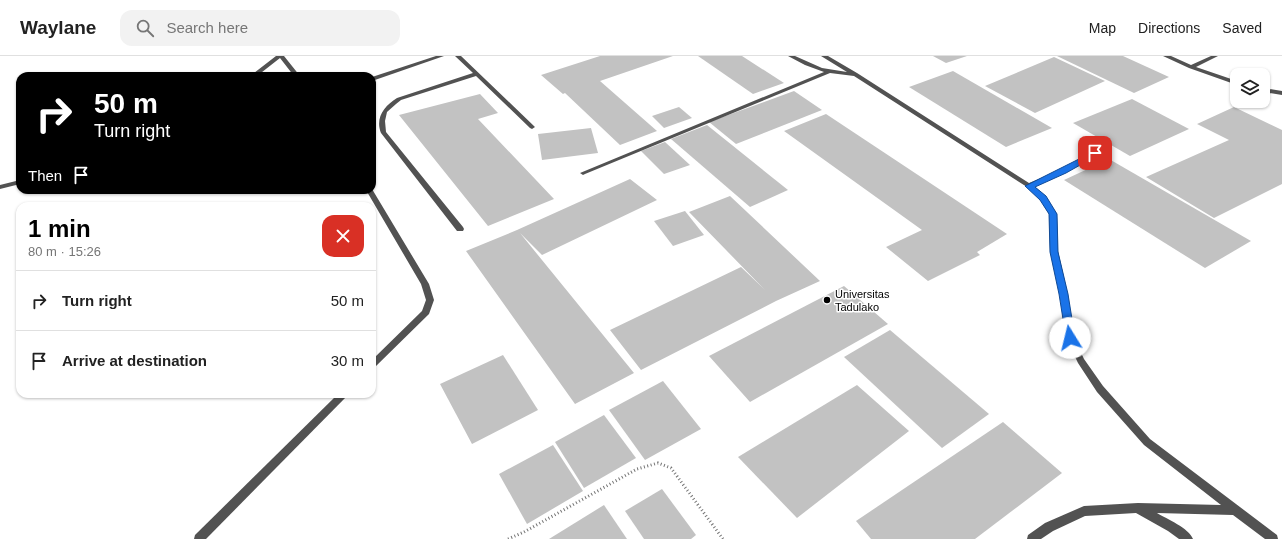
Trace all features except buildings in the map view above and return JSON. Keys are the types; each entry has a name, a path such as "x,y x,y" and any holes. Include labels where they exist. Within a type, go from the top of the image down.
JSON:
{"lane":[{"path":"258,72 280,56 294,72"},
{"path":"376,78 441,56"},
{"path":"458,56 532,127"},
{"path":"791,56 812,67 828,72 855,74"},
{"path":"824,56 855,74 1029,186 1043,198 1053,214 1054,252 1064,294 1070,338 1082,361 1100,389 1147,442 1273,539"},
{"path":"1166,56 1191,67 1230,81"},
{"path":"1191,67 1215,56"},
{"path":"582,173 828,72"},
{"path":"460,228 383,132 381,118 389,105 399,99 477,74"},
{"path":"1270,91 1282,93"},
{"path":"1029,186 1064,171 1095,153"},
{"path":"0,187 16,183"},
{"path":"371,194 425,284 430,300 426,312 376,362"},
{"path":"199,539 340,398"},
{"path":"1032,539 1049,526 1084,511 1138,508 1235,510"},
{"path":"1138,508 1172,527 1188,539"}],"path":[{"path":"508,539 524,532 637,469 657,462 662,462 671,468 723,539"}],"place":[{"name":"Universitas Tadulako","path":"827,300"}],"route":[{"path":"1070,338 1064,294 1054,252 1053,214 1043,198 1029,186 1064,171 1095,153"}]}
